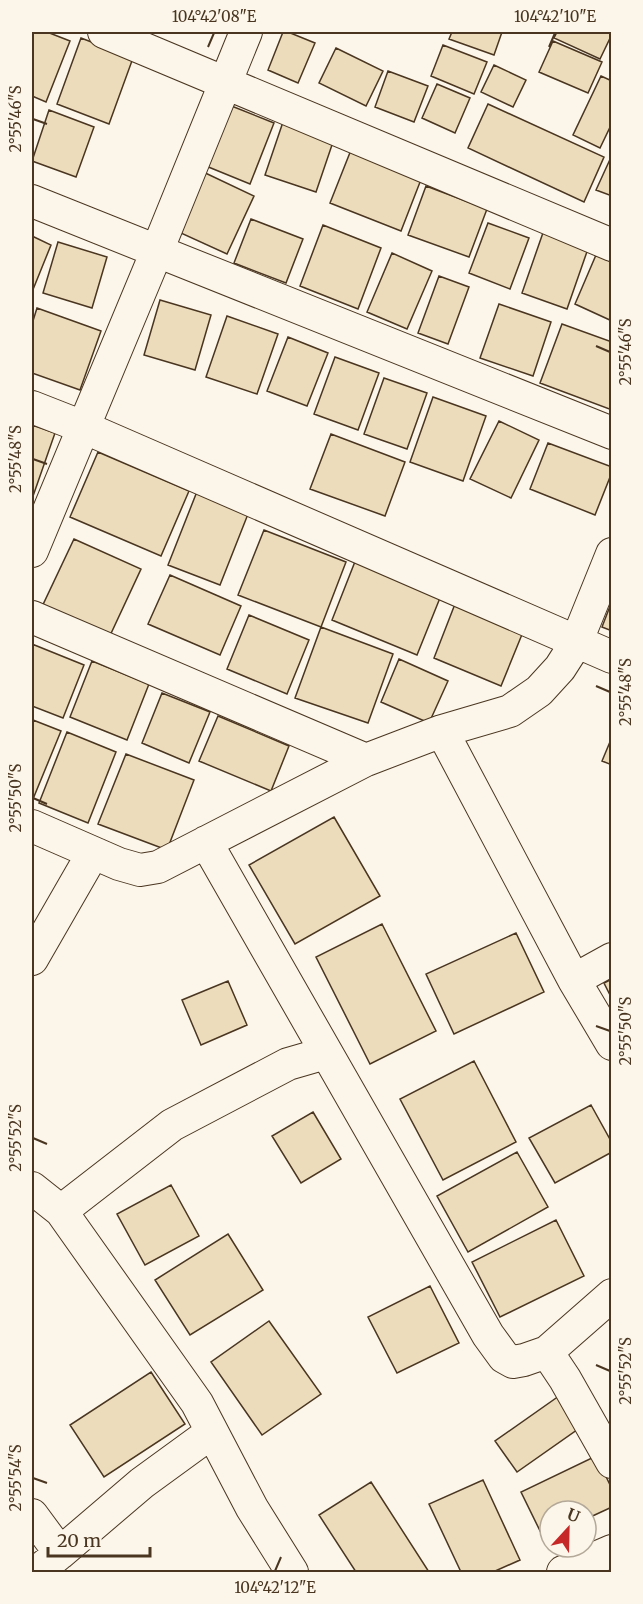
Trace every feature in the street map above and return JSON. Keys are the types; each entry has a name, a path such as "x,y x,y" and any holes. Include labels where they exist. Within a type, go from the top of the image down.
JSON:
{"street":[{"path":"104,32 612,245"},
{"path":"32,550 246,32"},
{"path":"32,201 612,433"},
{"path":"32,407 83,427 612,657"},
{"path":"32,826 118,864 140,870 158,867 366,760 442,731 510,711 539,691 560,668 576,643 612,554"},
{"path":"32,617 366,760"},
{"path":"442,731 574,980 612,1044"},
{"path":"206,842 488,1335 504,1357 513,1362 547,1352 612,1295"},
{"path":"32,959 93,853"},
{"path":"574,980 612,959"},
{"path":"61,1211 172,1125 288,1064 326,1053"},
{"path":"32,1188 61,1211 197,1403 252,1508 292,1572"},
{"path":"547,1352 612,1462"},
{"path":"32,1515 49,1563 142,1483 212,1432"},
{"path":"562,1572 612,1551"}],"building":[{"path":"32,32 47,32 70,41 46,102 32,96"},
{"path":"283,32 315,43 298,83 268,70"},
{"path":"452,32 502,32 494,55 449,39"},
{"path":"557,32 612,32 612,34 600,59 554,38"},
{"path":"81,38 133,58 109,124 57,104"},
{"path":"553,41 602,62 588,93 539,72"},
{"path":"443,45 487,62 474,94 431,76"},
{"path":"336,48 383,71 366,106 319,83"},
{"path":"494,65 526,80 513,107 481,92"},
{"path":"388,71 428,86 414,122 375,107"},
{"path":"601,76 612,81 612,123 600,148 573,135"},
{"path":"437,84 470,98 455,133 422,118"},
{"path":"488,104 604,157 584,202 468,148"},
{"path":"229,105 274,123 250,184 206,166"},
{"path":"49,110 94,127 76,177 32,161"},
{"path":"283,122 334,139 316,192 265,175"},
{"path":"351,150 422,177 401,231 330,203"},
{"path":"612,155 612,196 596,190"},
{"path":"199,170 254,196 227,254 172,229"},
{"path":"426,186 487,209 469,257 408,235"},
{"path":"251,219 303,239 286,283 234,263"},
{"path":"488,223 529,238 510,289 469,273"},
{"path":"323,225 381,248 358,309 300,286"},
{"path":"545,227 590,243 567,309 522,293"},
{"path":"32,236 51,245 32,292"},
{"path":"58,242 107,257 92,308 43,293"},
{"path":"392,253 432,271 407,329 367,312"},
{"path":"596,255 612,262 612,321 575,304"},
{"path":"439,276 469,287 448,344 418,333"},
{"path":"160,300 211,315 195,370 144,355"},
{"path":"499,304 551,322 533,376 480,358"},
{"path":"37,308 101,331 80,390 32,373 32,324"},
{"path":"227,316 278,334 257,394 206,377"},
{"path":"562,324 612,342 612,410 540,383"},
{"path":"288,337 328,353 307,406 267,391"},
{"path":"335,357 379,373 358,430 314,414"},
{"path":"384,378 427,393 407,449 364,434"},
{"path":"433,397 486,416 463,481 410,462"},
{"path":"499,421 539,440 511,498 470,479"},
{"path":"32,425 55,433 32,499"},
{"path":"331,434 405,462 385,516 310,489"},
{"path":"548,443 612,467 595,515 530,489"},
{"path":"98,452 189,491 161,556 70,517"},
{"path":"198,489 250,509 220,585 168,565"},
{"path":"264,530 346,562 321,627 238,595"},
{"path":"74,539 141,569 107,642 40,611"},
{"path":"358,554 444,588 417,655 332,620"},
{"path":"170,575 241,606 220,655 148,624"},
{"path":"612,601 612,631 602,627"},
{"path":"455,604 523,632 501,686 434,658"},
{"path":"249,615 309,640 287,694 227,669"},
{"path":"321,627 393,654 368,723 295,698"},
{"path":"32,644 84,665 63,718 32,706"},
{"path":"399,659 448,681 429,723 381,702"},
{"path":"92,661 149,684 127,740 70,717"},
{"path":"162,693 210,712 189,763 142,743"},
{"path":"218,716 289,746 271,791 199,761"},
{"path":"33,720 61,731 32,799 32,724"},
{"path":"67,732 116,752 88,823 39,803"},
{"path":"612,737 612,765 602,761"},
{"path":"126,754 194,780 167,850 98,824"},
{"path":"334,817 380,896 295,944 249,865"},
{"path":"382,924 436,1031 370,1064 316,957"},
{"path":"516,933 544,992 454,1034 426,974"},
{"path":"612,979 612,999 604,983"},
{"path":"228,981 247,1025 201,1045 182,1000"},
{"path":"474,1061 516,1142 443,1180 400,1099"},
{"path":"591,1105 612,1143 612,1152 555,1183 529,1138"},
{"path":"313,1112 341,1159 301,1183 272,1136"},
{"path":"517,1152 548,1207 468,1252 437,1196"},
{"path":"171,1185 199,1236 145,1265 117,1214"},
{"path":"556,1220 584,1276 500,1317 472,1262"},
{"path":"228,1234 263,1290 190,1335 155,1280"},
{"path":"430,1286 459,1343 397,1373 368,1317"},
{"path":"269,1321 321,1394 262,1435 211,1362"},
{"path":"151,1372 185,1424 104,1477 70,1425"},
{"path":"559,1396 581,1427 517,1472 495,1441"},
{"path":"596,1456 612,1489 612,1507 598,1513 598,1499 538,1499 538,1527 521,1492"},
{"path":"483,1480 520,1560 493,1572 461,1572 429,1504"},
{"path":"371,1482 429,1572 356,1572 319,1515"}]}
